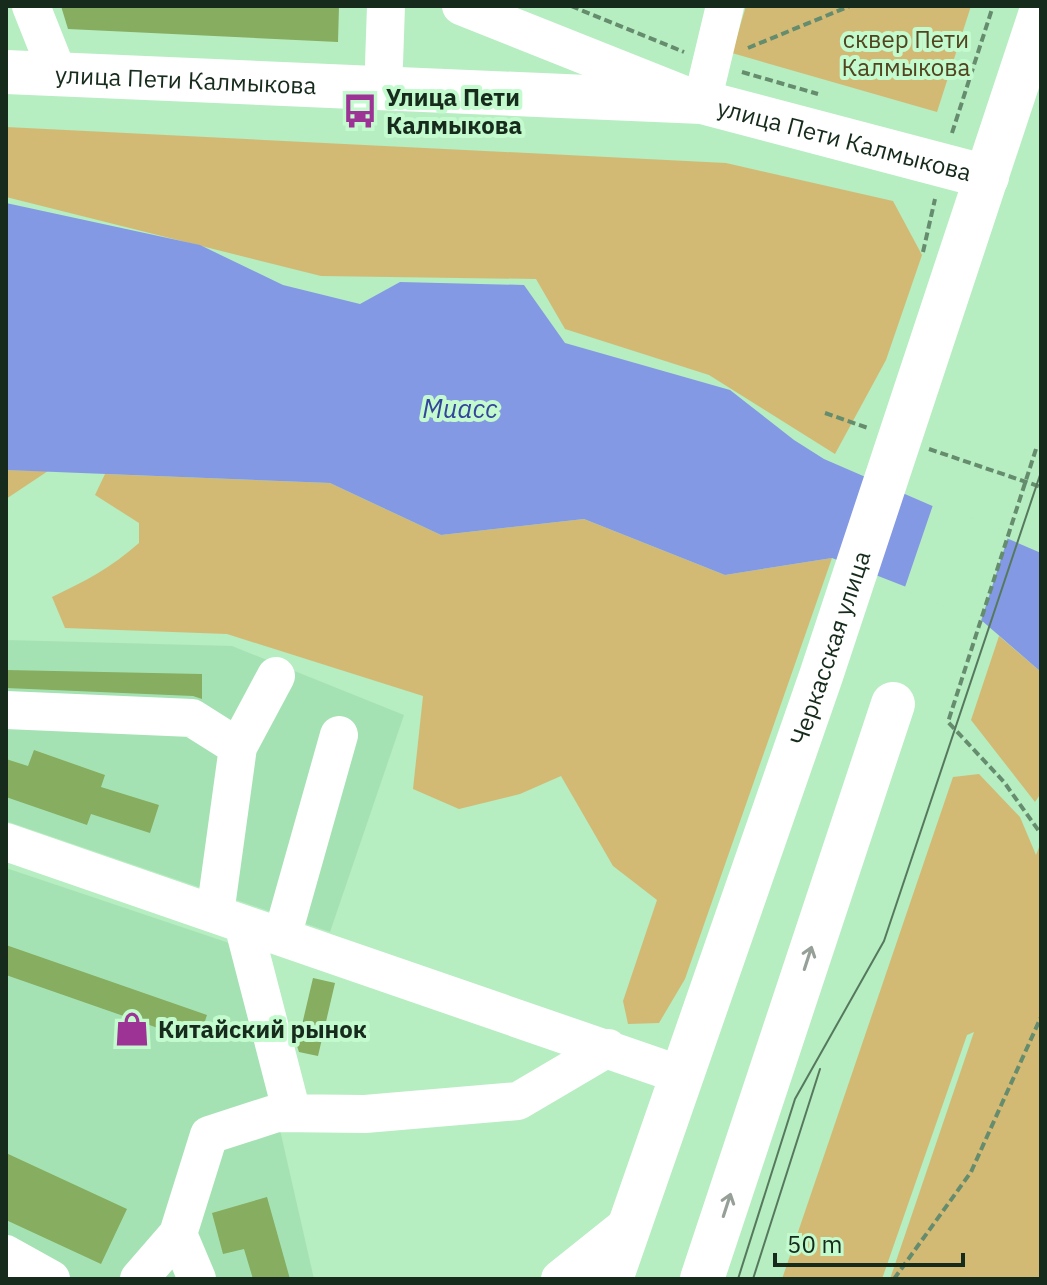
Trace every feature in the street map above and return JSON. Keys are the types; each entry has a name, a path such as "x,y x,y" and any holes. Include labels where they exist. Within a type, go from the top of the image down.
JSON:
{"main road":[{"name":"Черкасская улица","path":"611,1279 821,676 1041,12"},
{"name":"улица Пети Калмыкова","path":"6,72 707,82 987,177"},
{"path":"1007,117 1041,77"},
{"path":"702,1279 893,704"}],"street":[{"path":"31,6 58,74"},
{"path":"384,64 386,6"},
{"name":"улица Пети Калмыкова","path":"461,6 707,82"},
{"path":"707,82 725,6"},
{"path":"276,676 238,747 229,919 292,1113"},
{"path":"6,710 192,718 238,747"},
{"path":"282,937 339,735"},
{"path":"6,842 681,1075"},
{"path":"139,1279 178,1234 209,1135 277,1113 365,1114 518,1101 608,1048"},
{"path":"560,1279 630,1223"},
{"path":"178,1234 197,1279"},
{"path":"6,1254 51,1279"}],"path":[{"path":"571,6 707,82 832,98"},
{"path":"707,82 850,6"},
{"path":"952,134 993,6"},
{"path":"1036,449 948,722 1004,782 1041,834"},
{"path":"894,1279 971,1172 1041,1017"}],"shaded area":[{"path":"6,640 232,646 404,715 330,932 6,821"},
{"name":"Китайский рынок","path":"6,868 238,946 314,1279 6,1279"}],"green space":[{"name":"сквер Пети Калмыкова","path":"746,6 971,6 937,112 732,53"},
{"path":"6,127 726,163 893,201 922,255 886,360 835,454 709,375 565,329 536,279 321,276 6,197"},
{"path":"6,470 48,471 6,499"},
{"path":"105,474 330,483 441,535 584,519 725,575 832,558 685,979 659,1023 628,1024 623,1001 657,900 613,866 561,776 520,794 459,809 413,789 423,696 227,634 65,628 52,597 97,573 139,543 139,523 95,495"},
{"path":"999,636 1041,672 1041,793 1035,802 971,720"},
{"path":"979,774 1020,817 1036,855 1041,842 1041,1279 890,1279 974,1032 967,1035 882,1279 782,1279 953,777"}],"water":[{"name":"Миасс","path":"6,203 200,245 283,285 360,304 400,282 524,285 565,343 730,390 794,440 824,459 1041,553 1041,672 973,613 832,558 725,575 584,519 441,535 330,483 6,470"}],"pier":[{"path":"934,502 1009,534 980,624 971,617 904,590"}],"building":[{"path":"61,6 339,6 338,42 68,29"},
{"path":"6,670 202,674 202,699 193,696 6,688"},
{"path":"34,750 105,775 101,787 159,805 150,833 91,814 87,825 6,797 6,759 28,766"},
{"path":"6,945 207,1015 198,1042 6,975"},
{"path":"313,978 335,983 318,1056 299,1052 297,1046"},
{"path":"6,1153 127,1209 101,1264 6,1220"},
{"path":"267,1197 290,1279 253,1279 244,1249 223,1254 212,1213"}],"tram line":[{"path":"738,1279 795,1099 884,941 1041,472"},
{"path":"753,1279 820,1069"}],"place":[{"name":"Улица Пети Калмыкова","path":"360,111"},
{"name":"Китайский рынок","path":"132,1029"}]}
